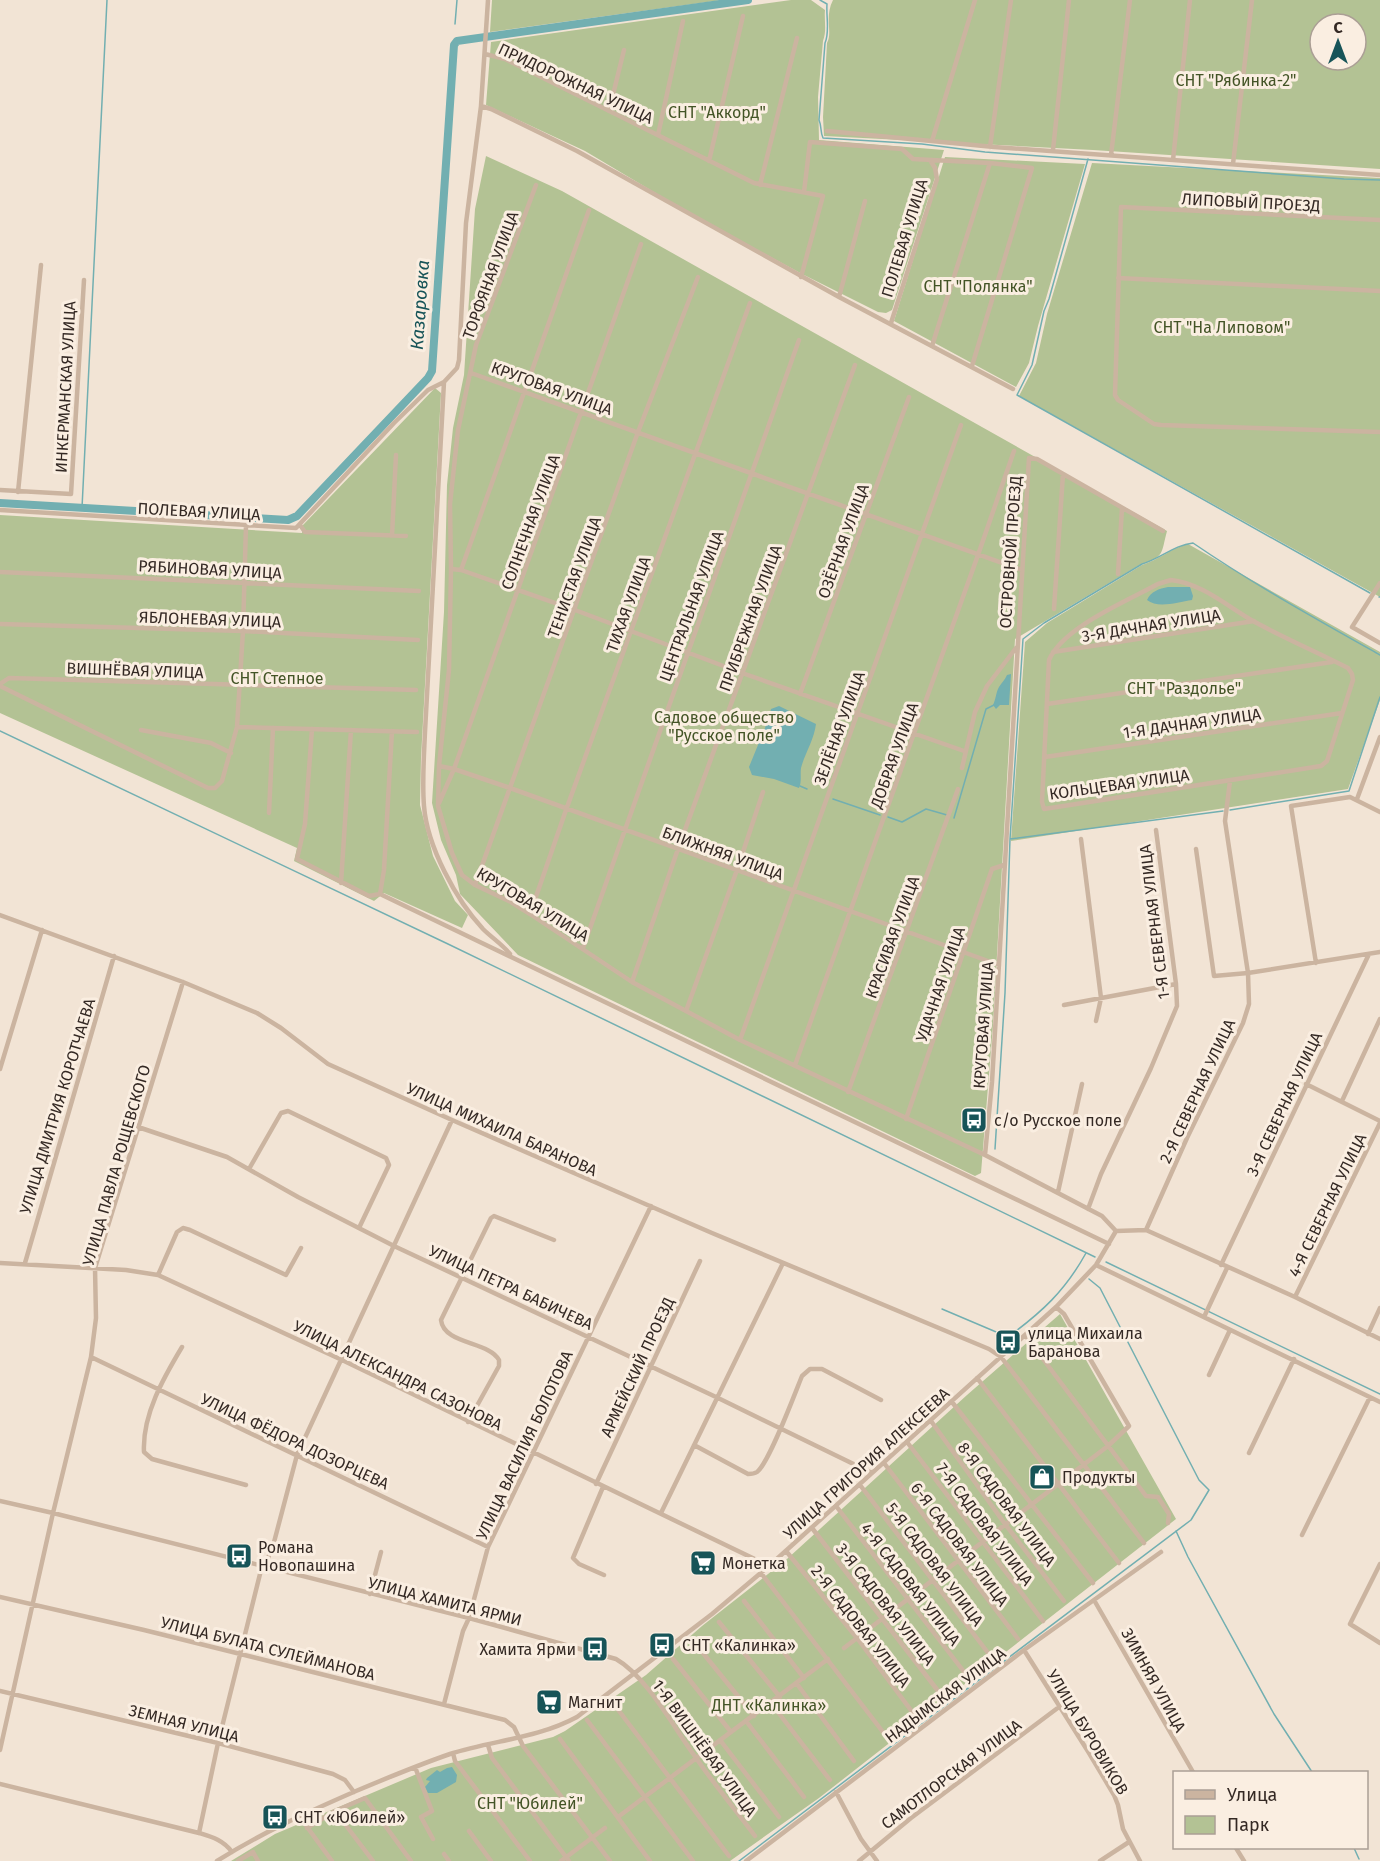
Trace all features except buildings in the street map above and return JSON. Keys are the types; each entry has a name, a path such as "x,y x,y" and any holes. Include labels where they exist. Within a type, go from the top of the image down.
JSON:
{"street":[{"path":"300,525 394,423 428,390 444,382 457,368 466,223 481,106 488,0"},
{"path":"932,141 975,0"},
{"path":"990,147 1011,0"},
{"path":"1053,150 1069,0"},
{"path":"1111,155 1130,0"},
{"path":"1173,160 1190,0"},
{"path":"1233,164 1252,0"},
{"path":"709,161 743,16"},
{"path":"658,135 683,21"},
{"path":"760,184 796,38"},
{"path":"609,111 624,50"},
{"name":"ПРИДОРОЖНАЯ УЛИЦА","path":"485,54 506,59 754,183 823,196 801,277"},
{"path":"481,106 577,151 801,277 1013,389"},
{"path":"827,130 990,147 1380,175"},
{"path":"804,192 810,142 902,149 913,159 990,163 1032,168 972,366"},
{"name":"ПОЛЕВАЯ УЛИЦА","path":"891,323 937,179 935,168 930,160"},
{"path":"932,346 990,163"},
{"name":"ТОРФЯНАЯ УЛИЦА","path":"471,373 476,345 536,185"},
{"path":"839,297 865,201"},
{"name":"ЛИПОВЫЙ ПРОЕЗД","path":"1118,278 1120,207 1380,220"},
{"path":"461,570 589,210"},
{"name":"СОЛНЕЧНАЯ УЛИЦА","path":"438,806 454,769 641,244"},
{"path":"0,490 18,492 41,265"},
{"name":"ТЕНИСТАЯ УЛИЦА","path":"475,885 638,432 698,277"},
{"path":"1380,291 1118,278 1115,395 1118,400 1154,424 1161,425 1380,432"},
{"name":"ИНКЕРМАНСКАЯ УЛИЦА","path":"18,492 71,494 84,280"},
{"name":"ТИХАЯ УЛИЦА","path":"531,914 566,810 750,303"},
{"name":"ЦЕНТРАЛЬНАЯ УЛИЦА","path":"583,948 799,340"},
{"name":"ПРИБРЕЖНАЯ УЛИЦА","path":"632,982 678,849 855,365"},
{"name":"КРУГОВАЯ УЛИЦА","path":"1016,648 1014,723 992,1082 985,1155 740,1040 632,982 531,914 475,885 462,875 452,854 438,806 439,766 448,670 450,504 458,430 471,373 1022,570"},
{"path":"444,382 425,732 424,808 439,860 460,899 483,928 512,956"},
{"name":"ОЗЁРНАЯ УЛИЦА","path":"800,694 909,397"},
{"name":"ЗЕЛЁНАЯ УЛИЦА","path":"740,1040 961,425"},
{"name":"ДОБРАЯ УЛИЦА","path":"795,1065 1014,452"},
{"path":"392,536 396,455"},
{"name":"ОСТРОВНОЙ ПРОЕЗД","path":"1016,648 1029,458 1037,459 1063,474"},
{"path":"1054,609 1063,474 1162,531"},
{"path":"1118,574 1122,508"},
{"name":"ПОЛЕВАЯ УЛИЦА","path":"0,510 291,529 300,525 305,532 406,536"},
{"path":"0,685 208,788 215,788 222,782 237,728 246,583 246,525"},
{"path":"451,569 461,570 575,610 742,673 964,752"},
{"name":"РЯБИНОВАЯ УЛИЦА","path":"0,572 418,591"},
{"name":"КОЛЬЦЕВАЯ УЛИЦА","path":"1171,580 1195,586 1254,621 1348,668 1353,680 1327,761 1321,766 1044,809 1042,802 1049,660 1065,637 1083,624 1158,584 1171,580"},
{"path":"1380,583 1352,627 1380,643"},
{"name":"3-Я ДАЧНАЯ УЛИЦА","path":"1053,652 1254,621"},
{"name":"ЯБЛОНЕВАЯ УЛИЦА","path":"0,624 243,631 418,640"},
{"path":"962,768 975,712 987,686 1016,648"},
{"path":"1047,704 1334,661"},
{"name":"ВИШНЁВАЯ УЛИЦА","path":"0,685 9,678 416,690"},
{"name":"1-Я ДАЧНАЯ УЛИЦА","path":"1045,757 1341,713"},
{"path":"237,728 417,732"},
{"path":"269,813 273,728"},
{"path":"141,729 211,743 231,753"},
{"path":"312,729 304,824 297,859 369,896 380,894 512,956 1109,1244"},
{"path":"341,883 351,730"},
{"path":"380,894 384,870 392,731"},
{"path":"1357,799 1380,737"},
{"name":"БЛИЖНЯЯ УЛИЦА","path":"439,766 510,788 999,965"},
{"name":"2-Я СЕВЕРНАЯ УЛИЦА","path":"1146,1230 1187,1138 1244,1023 1249,1004 1248,973 1225,821 1230,781"},
{"name":"КРАСИВАЯ УЛИЦА","path":"848,1092 958,789"},
{"path":"686,1011 763,792"},
{"path":"1316,963 1291,806 1350,797 1380,812"},
{"name":"1-Я СЕВЕРНАЯ УЛИЦА","path":"1088,1209 1177,1006 1156,830"},
{"path":"1081,839 1101,998 1096,1021"},
{"path":"1196,849 1214,976 1248,973 1380,952"},
{"name":"УДАЧНАЯ УЛИЦА","path":"906,1119 992,869 1004,865"},
{"name":"УЛИЦА МИХАИЛА БАРАНОВА","path":"0,915 183,982 257,1013 281,1028 328,1064 783,1263 989,1349 1001,1357"},
{"path":"0,1069 42,930"},
{"name":"3-Я СЕВЕРНАЯ УЛИЦА","path":"1221,1265 1369,954"},
{"name":"УЛИЦА ДМИТРИЯ КОРОТЧАЕВА","path":"25,1263 114,956"},
{"name":"УЛИЦА ПАВЛА РОЩЕВСКОГО","path":"0,1750 53,1513 91,1357 96,1318 95,1268 183,982"},
{"path":"1064,1005 1176,984"},
{"path":"1342,1101 1380,1019"},
{"path":"1058,1192 1082,1084"},
{"path":"1306,1084 1380,1122"},
{"path":"249,1169 281,1113 288,1111 386,1158 389,1165 358,1228"},
{"path":"199,1833 239,1654 262,1566 273,1546 297,1455 452,1120"},
{"name":"4-Я СЕВЕРНАЯ УЛИЦА","path":"1295,1297 1380,1122"},
{"name":"УЛИЦА ПЕТРА БАБИЧЕВА","path":"138,1127 227,1157 298,1197 394,1246 651,1366 872,1473"},
{"path":"985,1155 1102,1216 1116,1231 1146,1230 1295,1297 1380,1339"},
{"name":"УЛИЦА ВАСИЛИЯ БОЛОТОВА","path":"444,1704 488,1547 651,1206"},
{"path":"468,1422 500,1363 497,1355 448,1334 442,1327 441,1320 491,1218 494,1216 554,1240"},
{"path":"158,1275 177,1232 183,1228 286,1275 301,1248"},
{"name":"УЛИЦА ГРИГОРИЯ АЛЕКСЕЕВА","path":"217,1861 299,1816 415,1767 453,1753 557,1728 577,1717 635,1674 761,1573 860,1485 1056,1307 1096,1265 1116,1231"},
{"name":"АРМЕЙСКИЙ ПРОЕЗД","path":"596,1484 700,1261"},
{"name":"УЛИЦА АЛЕКСАНДРА САЗОНОВА","path":"0,1265 25,1263 158,1275 342,1360 769,1566"},
{"path":"661,1513 783,1263"},
{"path":"1096,1265 1380,1402"},
{"path":"1204,1317 1227,1268"},
{"path":"844,1648 1108,1446 1129,1426 1064,1314 1056,1307"},
{"path":"1368,1334 1380,1308"},
{"path":"1209,1375 1230,1330"},
{"path":"1025,1335 1146,1496 1158,1497 1169,1514 1168,1523"},
{"path":"182,1347 157,1389 144,1442 144,1452 152,1459 246,1485"},
{"name":"УЛИЦА ФЁДОРА ДОЗОРЦЕВА","path":"91,1357 488,1547"},
{"path":"1001,1357 1144,1543"},
{"path":"1249,1453 1294,1359"},
{"path":"694,1445 752,1474 760,1468 802,1376 810,1369 822,1369 881,1400"},
{"path":"977,1378 1119,1563"},
{"path":"1302,1534 1370,1397"},
{"path":"952,1402 1093,1583"},
{"name":"8-Я САДОВАЯ УЛИЦА","path":"931,1420 1005,1524 1064,1601"},
{"name":"7-Я САДОВАЯ УЛИЦА","path":"907,1442 1043,1621"},
{"name":"6-Я САДОВАЯ УЛИЦА","path":"884,1463 1018,1639"},
{"name":"5-Я САДОВАЯ УЛИЦА","path":"860,1485 992,1658"},
{"path":"603,1487 573,1558 579,1564 604,1575"},
{"name":"УЛИЦА ХАМИТА ЯРМИ","path":"0,1502 53,1513 469,1618 607,1656 629,1667 635,1674"},
{"name":"4-Я САДОВАЯ УЛИЦА","path":"836,1506 968,1677"},
{"name":"3-Я САДОВАЯ УЛИЦА","path":"812,1528 942,1696"},
{"name":"2-Я САДОВАЯ УЛИЦА","path":"786,1551 857,1638 915,1717"},
{"path":"370,1594 381,1552"},
{"name":"НАДЫМСКАЯ УЛИЦА","path":"746,1861 1024,1650 1161,1552"},
{"path":"1380,1564 1350,1624 1380,1643"},
{"path":"761,1573 886,1736"},
{"name":"УЛИЦА БУЛАТА СУЛЕЙМАНОВА","path":"0,1597 144,1630 505,1720 514,1727 523,1746 610,1861"},
{"name":"ЗИМНЯЯ УЛИЦА","path":"1094,1600 1192,1771"},
{"path":"744,1601 804,1678"},
{"path":"719,1622 780,1697"},
{"path":"694,1642 754,1716"},
{"name":"УЛИЦА БУРОВИКОВ","path":"1024,1650 1113,1795 1129,1842 1140,1861"},
{"path":"673,1659 731,1732"},
{"path":"618,1817 828,1659"},
{"name":"1-Я ВИШНЁВАЯ УЛИЦА","path":"635,1674 755,1836"},
{"path":"797,1684 854,1761"},
{"name":"ЗЕМНАЯ УЛИЦА","path":"0,1691 218,1743 333,1774 345,1780 354,1792"},
{"path":"613,1703 729,1856"},
{"path":"771,1703 830,1780"},
{"name":"САМОТЛОРСКАЯ УЛИЦА","path":"859,1861 911,1818 1059,1707"},
{"path":"587,1720 693,1861"},
{"path":"746,1721 804,1797"},
{"path":"560,1739 650,1861"},
{"path":"720,1740 779,1817"},
{"path":"488,1745 492,1758 565,1860 604,1828"},
{"path":"453,1753 455,1761 530,1861"},
{"path":"415,1767 432,1811 421,1817 433,1839"},
{"path":"0,1784 199,1833 217,1839 232,1852"},
{"path":"836,1792 861,1839 877,1861"},
{"path":"307,1828 335,1811 365,1798 411,1861"},
{"path":"335,1811 373,1861"},
{"path":"299,1816 332,1861"},
{"path":"469,1831 491,1861"},
{"path":"1100,1861 1129,1842"},
{"path":"238,1861 253,1852 258,1861"},
{"path":"444,1854 449,1861"}],"green space":[{"path":"492,0 722,0 490,32"},
{"name":"СНТ \"Аккорд\"","path":"791,0 811,0 825,10 825,33 818,97 819,140 944,150 892,310 886,313 878,312 804,275 689,213 585,151 486,105 491,42"},
{"name":"СНТ \"Рябинка-2\"","path":"833,0 1380,0 1380,169 1093,150 824,136 823,117 829,19"},
{"name":"Садовое общество \"Русское поле\"","path":"486,156 562,191 1167,531 1161,553 1154,559 1141,564 1015,639 993,1025 981,1173 975,1176 518,955 460,894 456,875 441,840 432,803 444,612 447,485 453,428 464,375 475,209"},
{"name":"СНТ \"Полянка\"","path":"945,157 1085,164 1029,363 1016,387 894,321"},
{"name":"СНТ \"На Липовом\"","path":"1092,163 1380,178 1380,597 1019,396 1036,363 1047,314"},
{"name":"СНТ Степное","path":"435,388 441,393 420,805 433,856 455,901 468,915 462,928 384,893 374,901 294,861 297,848 0,713 0,515 302,533 303,525"},
{"name":"СНТ \"Раздолье\"","path":"1188,544 1380,652 1380,700 1348,789 1011,841 1025,642 1047,623 1142,565"},
{"path":"1060,1314 1176,1519 819,1798 730,1861 231,1861 275,1834 431,1768 553,1737 565,1731 646,1675 702,1626 787,1559 967,1395"}],"water":[{"path":"1168,587 1190,587 1192,600 1157,604 1147,600 1153,592"},
{"path":"1011,674 1009,705 1000,705 996,709 993,705 998,689 1007,675"},
{"path":"779,706 816,724 801,768 799,788 774,779 752,775 749,767 771,709"},
{"path":"452,1767 457,1775 456,1782 437,1793 428,1793 425,1787 430,1781 426,1780 427,1778 437,1770 440,1772"}],"waterway":[{"path":"82,508 107,0"},
{"path":"455,24 457,0"},
{"name":"Казаровка","path":"0,503 288,520 297,516 428,378 432,371 454,45 457,41 748,0"},
{"path":"820,0 827,4 828,24 819,120 823,138 1380,180"},
{"path":"1088,159 1044,311 1032,365 1017,395 1370,593"},
{"path":"995,1149 1005,993 1010,839 1023,639 1044,623 1142,564 1180,546 1193,543 1262,587 1380,655"},
{"path":"1230,810 1349,791 1380,697"},
{"path":"954,818 986,709 994,705"},
{"path":"0,731 448,944 1095,1257"},
{"path":"800,786 807,789"},
{"path":"833,799 880,815"},
{"path":"888,817 902,822 926,809 947,815"},
{"path":"1010,839 1223,811"},
{"path":"942,1309 1008,1337 1052,1300 1070,1279 1086,1253"},
{"path":"1106,1262 1380,1394"},
{"path":"739,1861 1191,1520 1209,1490 1199,1480 1100,1288 1089,1279"},
{"path":"1176,1531 1274,1714 1311,1771"},
{"path":"1354,1849 1359,1859"}],"place":[{"name":"с/о Русское поле","path":"974,1120"},
{"name":"улица Михаила Баранова","path":"1008,1342"},
{"name":"Продукты","path":"1042,1477"},
{"name":"Романа Новопашина","path":"239,1556"},
{"name":"Монетка","path":"703,1563"},
{"name":"СНТ «Калинка»","path":"662,1645"},
{"name":"Хамита Ярми","path":"595,1649"},
{"name":"Магнит","path":"549,1702"},
{"name":"СНТ «Юбилей»","path":"275,1817"}],"park label":[{"name":"ДНТ «Калинка»","path":"769,1705"},
{"name":"СНТ \"Юбилей\"","path":"530,1803"}]}
